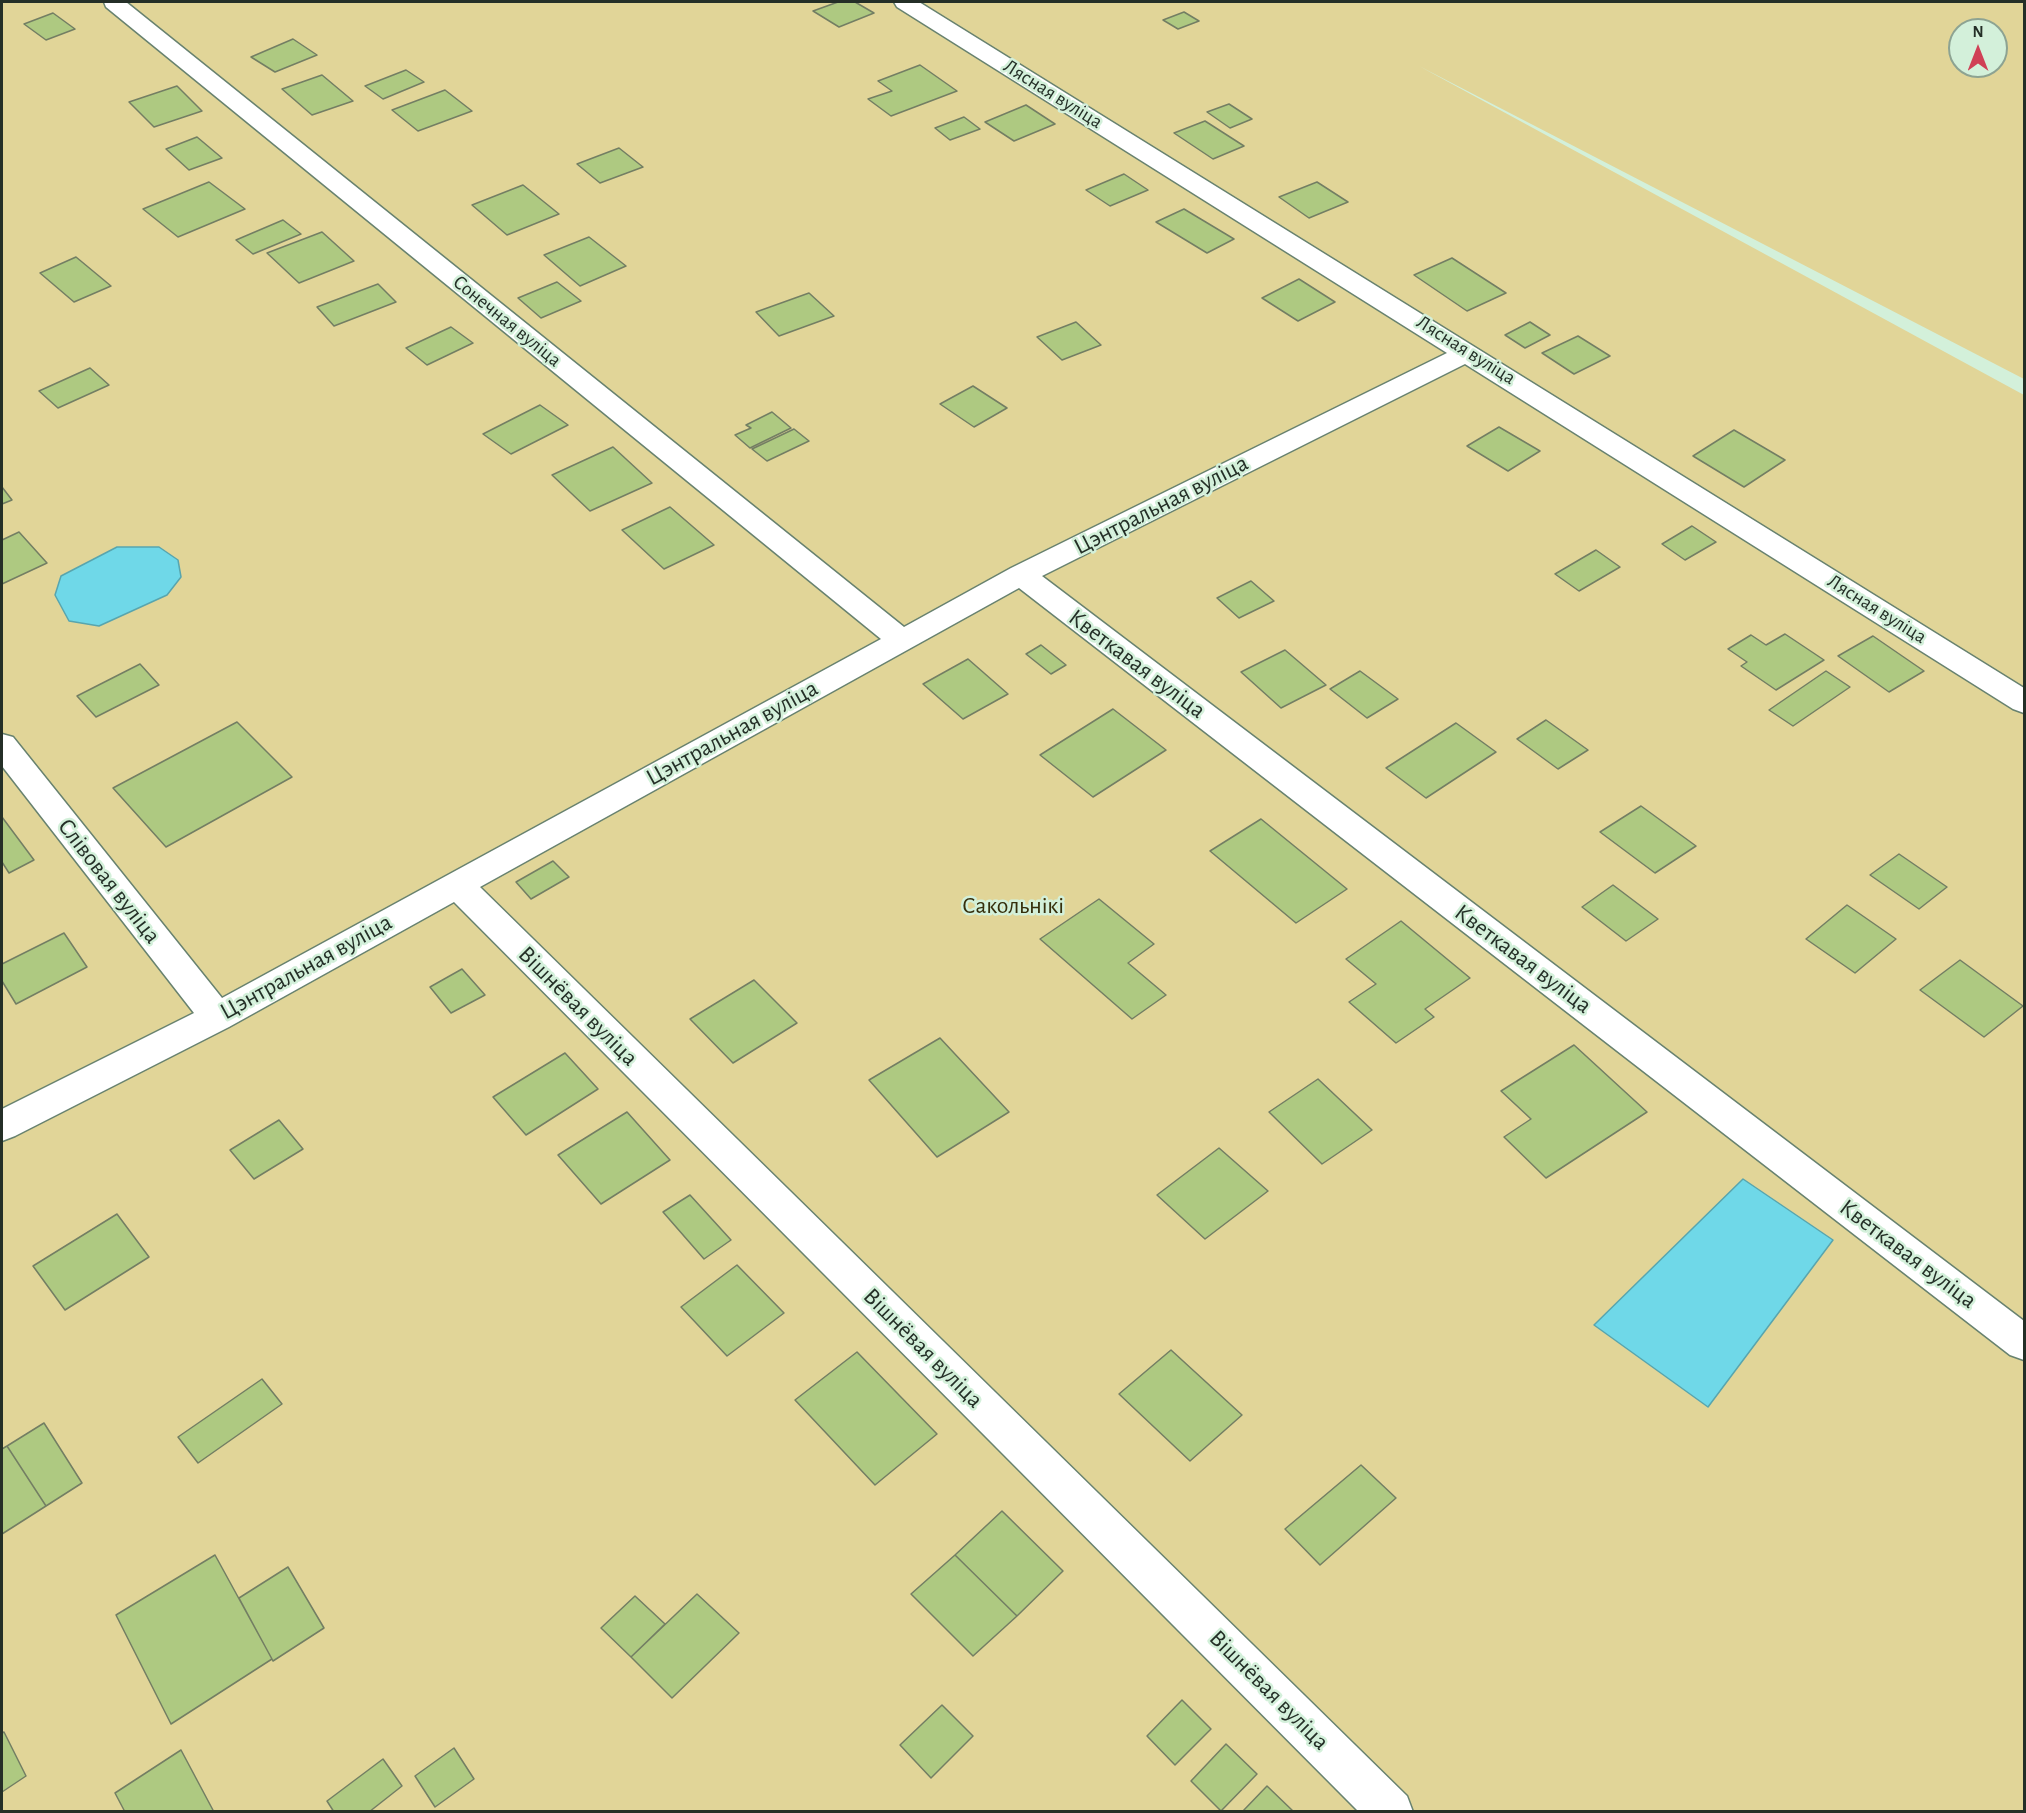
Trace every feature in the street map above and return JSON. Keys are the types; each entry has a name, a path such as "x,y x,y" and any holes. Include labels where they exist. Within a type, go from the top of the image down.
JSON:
{"street":[{"name":"Сонечная вуліца","path":"114,2 901,640"},
{"name":"Лясная вуліца","path":"905,2 2025,702"},
{"name":"Цэнтральная вуліца","path":"2,1126 217,1017 1020,575 1468,352"},
{"name":"Кветкавая вуліца","path":"1020,575 2025,1343"},
{"name":"Слівовая вуліца","path":"2,745 217,1017"},
{"name":"Вішнёвая вуліца","path":"456,884 1391,1812"}],"green space":[{"name":"Сакольнікі","path":"2,2 2024,2 2024,379 1419,66 2024,395 2024,1811 2,1812"}],"water":[{"path":"117,547 159,547 178,560 181,577 167,595 99,626 69,621 55,595 61,576"},
{"path":"1743,1179 1833,1240 1708,1407 1594,1325"}],"building":[{"path":"838,2 855,2 874,13 839,27 813,11"},
{"path":"1184,12 1199,21 1178,29 1163,20"},
{"path":"53,13 75,29 46,40 24,24"},
{"path":"293,39 317,55 275,72 251,57"},
{"path":"920,65 957,91 891,116 868,99 892,91 878,81"},
{"path":"406,70 424,82 383,99 365,86"},
{"path":"322,75 353,101 312,115 282,89"},
{"path":"177,86 202,111 154,127 129,102"},
{"path":"445,90 472,111 418,131 392,110"},
{"path":"1229,104 1252,119 1230,128 1207,112"},
{"path":"1026,105 1055,124 1014,141 985,122"},
{"path":"964,117 980,129 950,140 935,128"},
{"path":"1205,121 1244,146 1213,159 1174,133"},
{"path":"197,137 222,158 189,170 166,149"},
{"path":"619,148 643,167 600,183 577,164"},
{"path":"1124,174 1148,190 1110,206 1086,190"},
{"path":"209,182 245,209 178,237 143,209"},
{"path":"1317,182 1348,202 1309,218 1279,197"},
{"path":"523,185 559,214 507,235 472,205"},
{"path":"1184,209 1234,239 1207,253 1156,222"},
{"path":"283,220 301,234 253,254 236,240"},
{"path":"322,232 354,261 299,283 267,253"},
{"path":"589,237 626,266 580,286 544,255"},
{"path":"76,257 111,286 74,302 40,273"},
{"path":"1452,258 1506,293 1467,311 1414,275"},
{"path":"1299,279 1335,302 1298,321 1262,298"},
{"path":"557,282 581,301 541,318 518,298"},
{"path":"378,284 396,302 334,326 317,307"},
{"path":"809,293 834,316 779,336 756,312"},
{"path":"1076,322 1101,345 1062,360 1037,337"},
{"path":"1530,322 1550,335 1525,348 1505,335"},
{"path":"451,327 473,343 427,365 406,348"},
{"path":"1578,336 1610,356 1574,374 1542,353"},
{"path":"90,368 109,385 58,408 39,391"},
{"path":"973,386 1007,408 974,427 940,404"},
{"path":"540,405 568,425 511,454 483,434"},
{"path":"772,412 791,428 750,448 735,435 751,428 746,425"},
{"path":"1499,427 1540,451 1508,471 1467,446"},
{"path":"794,429 809,441 767,461 752,449"},
{"path":"1734,430 1785,460 1744,487 1693,456"},
{"path":"613,447 652,483 590,511 552,475"},
{"path":"2,487 12,500 2,504"},
{"path":"670,507 714,545 664,569 622,530"},
{"path":"1692,526 1716,542 1685,560 1662,544"},
{"path":"19,532 47,563 2,584 2,540"},
{"path":"1596,550 1620,567 1579,591 1555,574"},
{"path":"1251,581 1274,601 1239,618 1217,598"},
{"path":"1785,634 1824,660 1776,690 1741,666 1747,662 1728,649 1751,635 1766,645"},
{"path":"1873,636 1924,671 1889,692 1838,656"},
{"path":"1041,645 1066,665 1051,674 1026,654"},
{"path":"1285,650 1326,685 1281,708 1241,672"},
{"path":"968,659 1008,694 963,719 923,684"},
{"path":"140,664 159,685 96,717 77,696"},
{"path":"1360,671 1398,699 1367,718 1330,689"},
{"path":"1826,671 1850,687 1793,726 1769,710"},
{"path":"1113,709 1166,750 1093,797 1040,755"},
{"path":"1546,720 1588,750 1558,769 1517,739"},
{"path":"237,722 292,777 166,847 113,788"},
{"path":"1456,723 1496,752 1426,798 1386,768"},
{"path":"1641,806 1696,846 1655,873 1600,832"},
{"path":"2,817 34,860 9,873 2,862"},
{"path":"1261,819 1347,889 1296,923 1210,851"},
{"path":"1899,854 1947,887 1919,909 1870,875"},
{"path":"553,861 569,877 531,899 516,882"},
{"path":"1613,885 1658,919 1626,941 1582,907"},
{"path":"1099,899 1154,944 1128,963 1166,995 1132,1019 1040,939"},
{"path":"1847,905 1896,939 1855,973 1806,939"},
{"path":"1401,921 1470,978 1425,1009 1434,1017 1396,1043 1349,1002 1376,984 1346,959"},
{"path":"64,933 87,967 16,1004 2,981 2,964"},
{"path":"1960,960 2023,1006 1984,1037 1920,990"},
{"path":"462,969 485,995 451,1013 430,987"},
{"path":"754,980 797,1023 733,1063 690,1019"},
{"path":"940,1038 1009,1112 937,1157 869,1080"},
{"path":"1574,1045 1647,1112 1546,1178 1504,1137 1531,1119 1501,1091"},
{"path":"565,1053 598,1089 526,1135 493,1097"},
{"path":"1318,1079 1372,1130 1322,1164 1269,1112"},
{"path":"627,1112 670,1160 601,1204 558,1155"},
{"path":"279,1120 303,1149 254,1179 230,1150"},
{"path":"1219,1148 1268,1191 1205,1239 1157,1195"},
{"path":"690,1195 731,1240 704,1259 663,1212"},
{"path":"117,1214 149,1257 65,1310 33,1266"},
{"path":"737,1265 784,1313 727,1356 681,1307"},
{"path":"1171,1350 1242,1415 1190,1461 1119,1394"},
{"path":"857,1352 937,1434 875,1485 795,1400"},
{"path":"262,1379 282,1404 198,1463 178,1437"},
{"path":"44,1423 82,1483 46,1506 7,1446"},
{"path":"7,1446 46,1506 2,1534 2,1449"},
{"path":"1361,1465 1396,1498 1320,1565 1285,1529"},
{"path":"1002,1511 1063,1571 1017,1616 955,1555"},
{"path":"215,1555 272,1659 171,1724 116,1615"},
{"path":"955,1555 1017,1616 973,1656 911,1594"},
{"path":"288,1567 324,1628 273,1661 239,1598"},
{"path":"697,1594 739,1633 672,1698 631,1657"},
{"path":"635,1596 665,1624 631,1657 601,1628"},
{"path":"1182,1700 1211,1729 1175,1765 1147,1736"},
{"path":"942,1705 973,1736 931,1778 900,1745"},
{"path":"4,1732 26,1776 2,1792 2,1733"},
{"path":"1226,1744 1257,1774 1221,1811 1191,1781"},
{"path":"454,1748 474,1779 435,1807 415,1776"},
{"path":"181,1750 214,1812 125,1812 115,1793"},
{"path":"383,1759 402,1786 369,1812 334,1812 327,1801"},
{"path":"1267,1786 1294,1812 1242,1812"}]}
